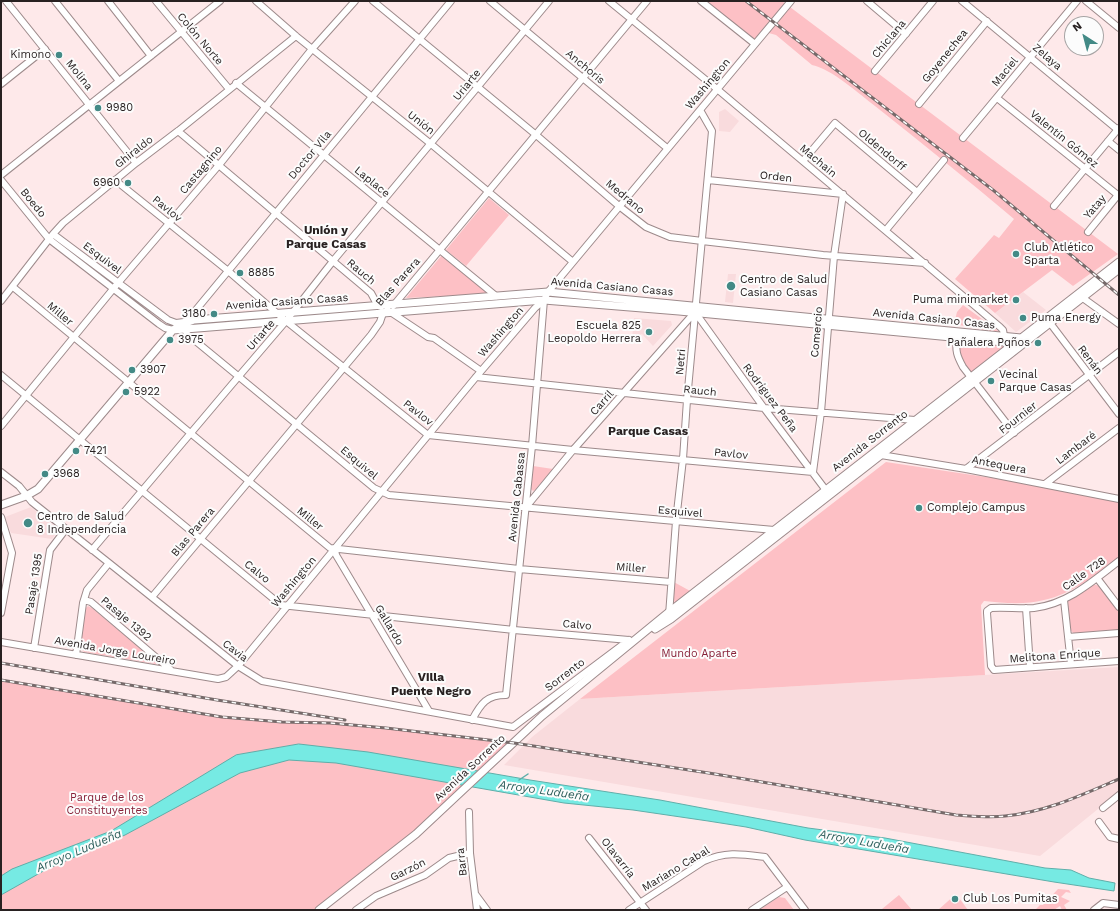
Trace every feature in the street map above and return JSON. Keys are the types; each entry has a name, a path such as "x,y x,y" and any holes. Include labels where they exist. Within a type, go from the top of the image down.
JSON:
{"main road":[{"name":"Avenida Sorrento","path":"319,910 416,834 524,733 632,640 670,616 1080,296 1119,262"},
{"name":"Avenida Sorrento","path":"1080,296 1119,269"},
{"name":"Avenida Casiano Casas","path":"172,330 203,319 548,292 696,309 1005,339 1016,345"},
{"name":"Avenida Casiano Casas","path":"185,326 286,321 544,300 696,309"},
{"name":"Avenida Casiano Casas","path":"828,322 957,338 1023,340"},
{"path":"1,505 26,496 38,489 172,330"}],"street":[{"name":"Molina","path":"6,1 136,163"},
{"path":"55,1 119,81"},
{"path":"108,1 151,56"},
{"name":"Colón Norte","path":"156,1 228,89"},
{"path":"1,175 220,1"},
{"name":"Unión","path":"256,1 296,36 431,144 573,262"},
{"name":"Castagnino","path":"1,426 118,283 218,165 312,49 356,1"},
{"name":"Medrano","path":"373,1 646,227 670,237 834,256 925,263"},
{"name":"Doctor Vila","path":"185,326 227,270 452,1"},
{"name":"Anchoris","path":"490,1 668,148"},
{"name":"Uriarte","path":"92,550 286,321 333,261 550,1"},
{"name":"Machain","path":"609,1 843,194 1000,327 1003,330 1005,339"},
{"name":"Blas Parera","path":"152,598 296,423 371,335 388,312 535,134 647,1"},
{"path":"701,1 755,44"},
{"name":"Washington","path":"226,677 238,666 481,371 535,308 544,300 548,292 791,1"},
{"path":"867,1 906,34"},
{"name":"Chiclana","path":"875,71 933,1"},
{"name":"Zelaya","path":"962,1 1118,129"},
{"name":"Maciel","path":"964,138 1077,1"},
{"path":"1086,1 1119,28"},
{"name":"Goyenechea","path":"919,104 986,21"},
{"name":"Ghiraldo","path":"1,301 63,223 228,89 296,36"},
{"path":"1,84 45,49"},
{"name":"Laplace","path":"236,83 496,296"},
{"name":"Valentín Gómez","path":"997,98 1119,196"},
{"name":"Netri","path":"670,616 676,521 683,459 687,400 712,131 712,128 700,110"},
{"name":"Oldendorff","path":"803,161 835,123 918,192"},
{"path":"1054,206 1118,129"},
{"name":"Rauch","path":"178,130 371,293 378,306"},
{"path":"1108,141 1119,150"},
{"path":"886,230 944,160"},
{"name":"Boedo","path":"1,180 49,239"},
{"name":"Pavlov","path":"115,180 227,270 286,321 344,366 428,435 813,472"},
{"name":"Orden","path":"708,180 843,194"},
{"name":"Comercio","path":"813,472 821,412 834,256 843,194"},
{"name":"Yatay","path":"1088,232 1119,196"},
{"name":"Esquivel","path":"53,234 168,320 185,326 187,334 374,488 389,495 676,521 776,532"},
{"name":"Esquivel","path":"49,239 159,324 172,330"},
{"name":"Miller","path":"13,287 73,338 330,548 519,569 671,582"},
{"path":"1080,296 1119,324"},
{"name":"Avenida Cabassa","path":"472,720 478,708 485,701 495,695 506,695 514,630 532,446 544,300"},
{"path":"378,306 428,337 434,338 481,371"},
{"name":"Carril","path":"525,507 696,309"},
{"name":"Rodríguez Peña","path":"696,309 764,408 828,492"},
{"name":"Renán","path":"1048,321 1119,414"},
{"path":"957,338 955,347 957,356 963,367 1014,432"},
{"name":"Fournier","path":"966,470 1119,352"},
{"name":"Calvo","path":"1,375 282,605 514,630 632,640"},
{"name":"Rauch","path":"476,377 764,408 918,422"},
{"name":"Lambaré","path":"1045,484 1119,428"},
{"name":"Antequera","path":"879,452 1119,499"},
{"name":"Cavia","path":"1,472 19,486 26,496 92,550 238,666 262,681 514,727"},
{"path":"1,517 12,553 1,613"},
{"name":"Pasaje 1395","path":"34,648 50,550 66,529"},
{"name":"Gallardo","path":"335,549 336,555 429,711"},
{"name":"Calle 728","path":"992,669 987,613 989,609 994,607 1026,608 1049,605 1064,600 1119,561"},
{"path":"76,655 86,590 109,563"},
{"path":"1097,578 1119,606"},
{"name":"Pasaje 1392","path":"84,600 91,602 172,671"},
{"path":"1064,600 1071,664"},
{"path":"1026,608 1030,667"},
{"path":"1068,637 1119,633"},
{"name":"Sorrento","path":"514,727 632,640"},
{"name":"Avenida Jorge Loureiro","path":"1,642 218,679 226,677"},
{"name":"Melitona Enrique","path":"992,669 996,670 1119,661"},
{"path":"1103,808 1119,795"},
{"name":"Barra","path":"469,812 470,853 477,910"},
{"path":"1099,822 1110,837 1119,839"},
{"name":"Olavarría","path":"589,838 646,910"},
{"name":"Garzón","path":"356,910 376,896 425,875 449,858 470,853"},
{"name":"Mariano Cabal","path":"629,910 704,861 715,856 736,853 765,857 805,910"},
{"path":"752,910 787,887"},
{"path":"476,894 487,910"},
{"path":"1094,910 1103,903 1119,905"}],"shaded area":[{"path":"725,109 739,121 730,132 719,131 719,112"},
{"name":"Centro de Salud Casiano Casas","path":"728,274 736,274 733,303 725,302"},
{"path":"1023,292 1046,310 1016,332 995,313"},
{"name":"Escuela 825 Leopoldo Herrera","path":"634,318 671,321 672,325 653,346 642,334 632,339"},
{"name":"Centro de Salud 8 Independencia","path":"31,507 56,529 57,532 52,539 11,533 5,517"},
{"path":"1119,667 1119,792 1040,856 504,765 532,737 580,699"}],"green space":[{"path":"701,1 782,1 1118,254 1073,286 1052,270 995,313 955,279 994,235 999,238 1014,219 928,148 837,77 820,67 812,65 776,35 765,32 755,44"},
{"path":"489,198 509,215 466,266 446,250"},
{"path":"442,255 489,294 406,298"},
{"path":"963,305 1001,333 954,324 957,312"},
{"path":"957,337 1014,343 971,377 957,356"},
{"name":"Mundo Aparte","path":"886,462 1039,485 1119,501 1119,558 1074,589 1054,597 1036,602 1022,603 984,601 981,605 985,675 580,699"},
{"path":"533,466 553,469 533,491 531,489"},
{"path":"672,581 692,592 677,603 673,601"},
{"path":"1092,584 1100,586 1119,611 1119,631 1074,634 1069,628 1068,600"},
{"path":"88,606 157,662 156,664 84,652 79,645 85,609"},
{"name":"Parque de los Constituyentes","path":"1,680 222,717 282,722 330,723 514,743 416,834 319,910 1,910"},
{"path":"1058,889 1069,890 1071,893 1066,892 1061,897 1070,901 1064,905 1067,910 1062,910 1060,906 1054,910 1035,910 1040,905 1043,905"},
{"name":"Club Los Pumitas","path":"956,894 968,910 938,910"},
{"path":"899,895 912,910 881,910 882,909"},
{"path":"779,897 785,898 794,910 759,910"}],"water":[{"name":"Arroyo Ludueña","path":"299,744 368,752 530,780 660,800 808,828 885,838 1045,868 1071,870 1089,878 1115,883 1114,891 805,840 746,827 633,810 564,803 336,763 289,760 240,773 125,835 47,869 1,895 1,876 12,869 111,831 236,755"}],"waterway":[{"path":"519,780 528,774"}],"railway":[{"path":"746,1 993,190 1119,295"},
{"path":"1,663 345,720"},
{"path":"1,680 222,717 282,722 330,723 514,743 715,774 956,815 999,817 1035,811 1064,802 1119,779"}],"place":[{"name":"Kimono","path":"59,55"},
{"name":"9980","path":"98,108"},
{"name":"6960","path":"128,183"},
{"name":"Club Atlético Sparta","path":"1016,254"},
{"name":"8885","path":"240,273"},
{"name":"Centro de Salud Casiano Casas","path":"731,286"},
{"name":"Puma minimarket","path":"1016,300"},
{"name":"3180","path":"214,314"},
{"name":"Puma Energy","path":"1023,318"},
{"name":"Escuela 825 Leopoldo Herrera","path":"649,332"},
{"name":"3975","path":"170,340"},
{"name":"Pañalera Pqños","path":"1038,343"},
{"name":"3907","path":"132,370"},
{"name":"Vecinal Parque Casas","path":"991,381"},
{"name":"5922","path":"126,392"},
{"name":"7421","path":"76,451"},
{"name":"3968","path":"45,474"},
{"name":"Complejo Campus","path":"919,508"},
{"name":"Centro de Salud 8 Independencia","path":"28,523"},
{"name":"Club Los Pumitas","path":"955,899"}],"district":[{"name":"Unión y Parque Casas","path":"326,237"},
{"name":"Parque Casas","path":"648,431"},
{"name":"Villa Puente Negro","path":"431,684"}]}
